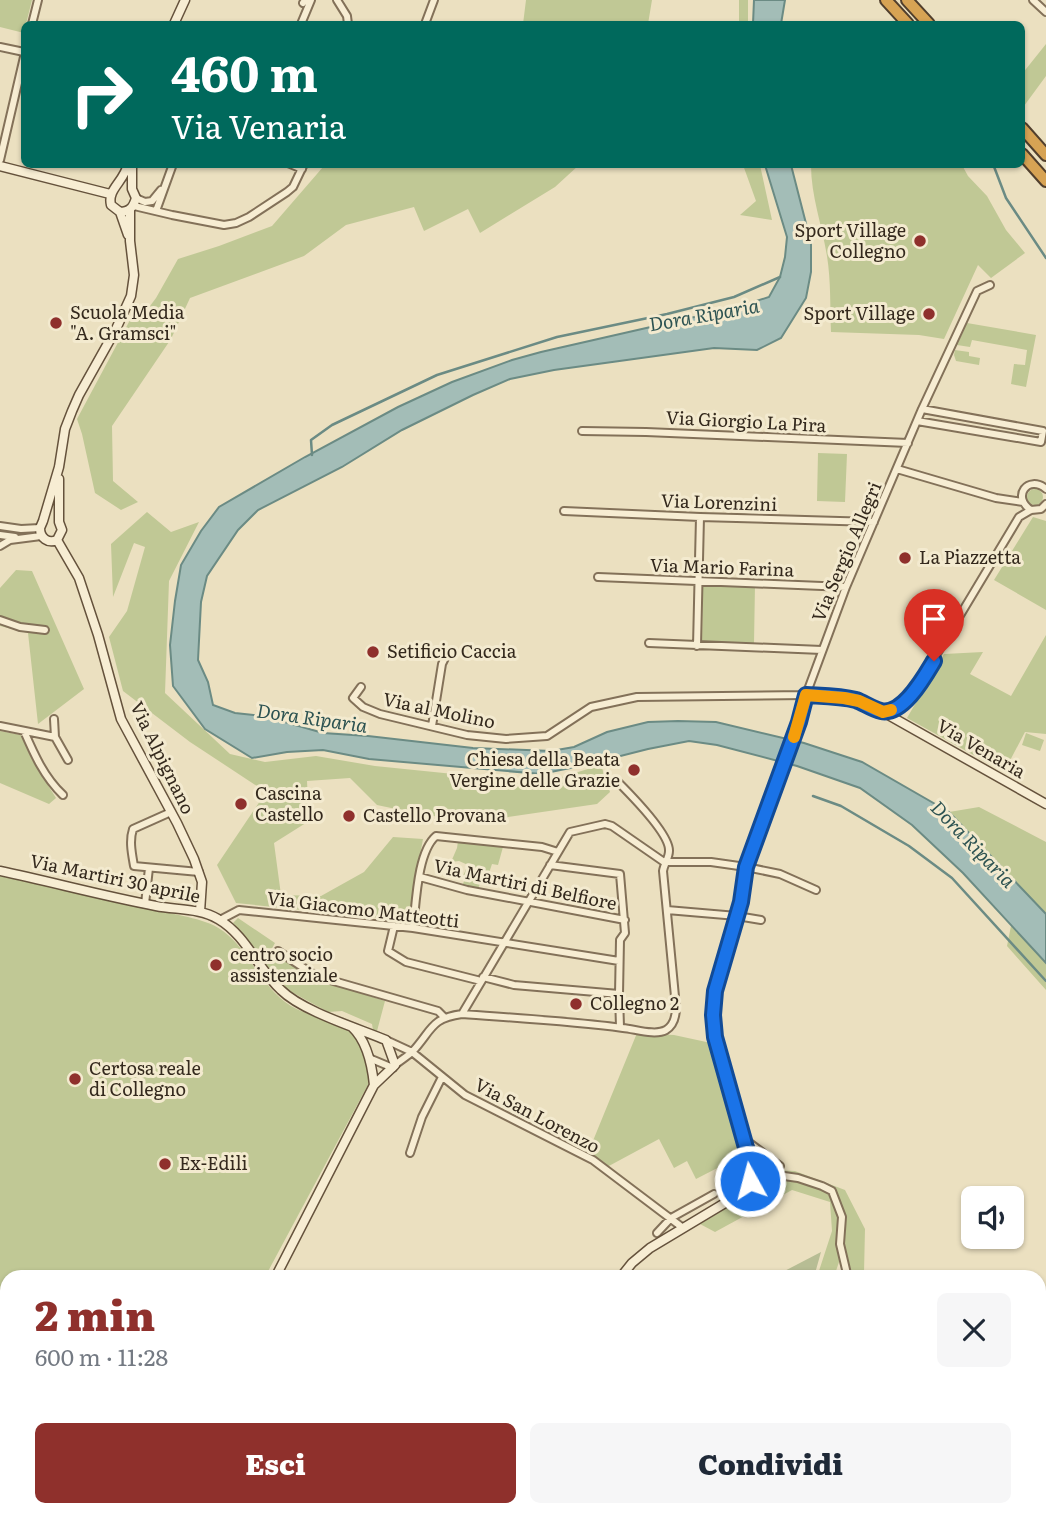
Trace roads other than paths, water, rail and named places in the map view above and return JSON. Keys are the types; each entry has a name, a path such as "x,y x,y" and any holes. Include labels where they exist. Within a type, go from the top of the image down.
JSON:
{"highway":[{"path":"886,0 905,21"},
{"path":"907,0 926,21"},
{"path":"1025,131 1046,155"},
{"path":"1025,157 1046,181"}],"street":[{"path":"33,21 38,0"},
{"path":"175,21 185,0"},
{"path":"337,0 348,21"},
{"path":"426,21 435,0"},
{"path":"1033,0 1046,12"},
{"path":"302,21 306,1"},
{"path":"0,47 21,53"},
{"path":"0,160 21,67"},
{"path":"0,139 6,132"},
{"path":"0,166 110,194"},
{"path":"41,528 50,542 60,537 60,467 65,429 79,395 131,296 134,265 130,240 120,212 111,205 110,194 128,168"},
{"path":"130,168 133,205 130,240"},
{"path":"156,211 172,168"},
{"path":"133,205 224,225 236,223 281,197 293,187 302,168"},
{"path":"120,212 133,205 152,201 166,183"},
{"path":"118,186 132,189"},
{"name":"Via Sergio Allegri","path":"806,695 846,587 917,421 977,292 990,285"},
{"path":"917,421 1041,442 1043,431 922,410"},
{"name":"Via Giorgio La Pira","path":"582,431 908,443"},
{"path":"41,528 60,467"},
{"path":"897,469 1023,502 1031,510"},
{"path":"1005,499 1022,493 1030,484 1045,484"},
{"path":"1022,493 1023,502"},
{"path":"883,712 897,706 914,692 1019,517 1046,506"},
{"name":"Via Lorenzini","path":"564,511 874,522"},
{"path":"697,646 700,517"},
{"path":"0,546 10,540 23,539 52,519 59,522"},
{"path":"0,526 41,528"},
{"path":"0,535 23,539"},
{"name":"Via Alpignano","path":"57,540 79,578 121,719 171,812 199,872 202,882 200,912"},
{"name":"Via Mario Farina","path":"598,577 846,587"},
{"path":"0,620 20,627 45,630"},
{"path":"649,643 822,650"},
{"path":"432,726 442,664 446,656"},
{"name":"Via al Molino","path":"360,687 353,698 363,707 380,714 467,735 506,739 547,736 591,707 637,697 695,697"},
{"path":"626,1270 650,1248 735,1196 750,1181 752,1169 715,1037 713,1015 717,984 743,894 746,867 799,722 806,695"},
{"name":"Via Venaria","path":"695,697 806,695 859,701 1046,804"},
{"path":"54,719 55,737 68,760"},
{"path":"0,726 55,737"},
{"path":"24,731 52,785 63,795"},
{"path":"279,1270 374,1085 412,1052 435,1023 444,1017 462,1014 663,1031 669,1028 675,1017 676,993 663,871 669,852 668,841 617,781"},
{"path":"171,812 133,829 131,852 134,866 199,872"},
{"path":"462,1014 570,832 605,824 612,826 664,862 711,862 746,867 780,874 816,890"},
{"path":"413,928 422,863 428,846 436,836 542,847 558,852"},
{"path":"550,865 620,874 625,920 619,961 620,1027"},
{"path":"145,904 149,868"},
{"name":"Via Martiri 30 aprile","path":"0,871 145,904 200,912 220,920 236,933 269,978 297,1003 412,1052"},
{"name":"Via Martiri di Belfiore","path":"420,877 467,890 625,920"},
{"name":"Via Giacomo Matteotti","path":"220,920 239,910 413,928 619,961"},
{"path":"667,910 761,920"},
{"path":"394,926 388,951 406,962 513,985 619,994"},
{"path":"278,951 316,976 438,1011 444,1017"},
{"path":"350,1026 361,1038 369,1058 374,1085"},
{"path":"386,1040 394,1066"},
{"name":"Via San Lorenzo","path":"412,1052 464,1095 593,1160 683,1228"},
{"path":"369,1058 394,1066"},
{"path":"410,1153 422,1116 442,1077"},
{"path":"743,1138 780,1166"},
{"path":"752,1169 798,1178 832,1191 842,1217 840,1244 846,1270"},
{"path":"657,1233 671,1218 714,1194"}],"water":[{"path":"754,0 785,0 782,21 753,21"},
{"name":"Dora Riparia","path":"766,168 792,168 811,243 811,272 806,298 781,338 757,350 714,348 554,370 510,379 402,430 342,467 258,510 238,530 207,576 201,602 198,660 208,682 213,705 235,713 264,716 323,733 473,748 551,751 574,747 607,732 648,722 678,721 716,722 804,743 862,762 949,812 1046,914 1046,963 963,873 912,825 860,788 797,766 717,745 689,741 541,774 369,759 323,750 252,758 205,729 173,686 170,645 181,565 219,507 398,407 452,382 541,352 734,308 769,297 780,277 787,237"}],"waterway":[{"path":"995,168 1006,198 1046,258"},
{"name":"Dora Riparia","path":"312,455 311,440 332,425 437,375 557,337 734,297 780,277"},
{"path":"813,796 841,806 909,846 952,878 1046,981"}],"place":[{"name":"Sport Village Collegno","path":"920,241"},
{"name":"Sport Village","path":"929,314"},
{"name":"Scuola Media \"A. Gramsci\"","path":"56,323"},
{"name":"La Piazzetta","path":"905,558"},
{"name":"Setificio Caccia","path":"373,652"},
{"name":"Chiesa della Beata Vergine delle Grazie","path":"634,770"},
{"name":"Cascina Castello","path":"241,804"},
{"name":"Castello Provana","path":"349,816"},
{"name":"centro socio assistenziale","path":"216,965"},
{"name":"Collegno 2","path":"576,1004"},
{"name":"Certosa reale di Collegno","path":"75,1079"},
{"name":"Ex-Edili","path":"165,1164"}]}
